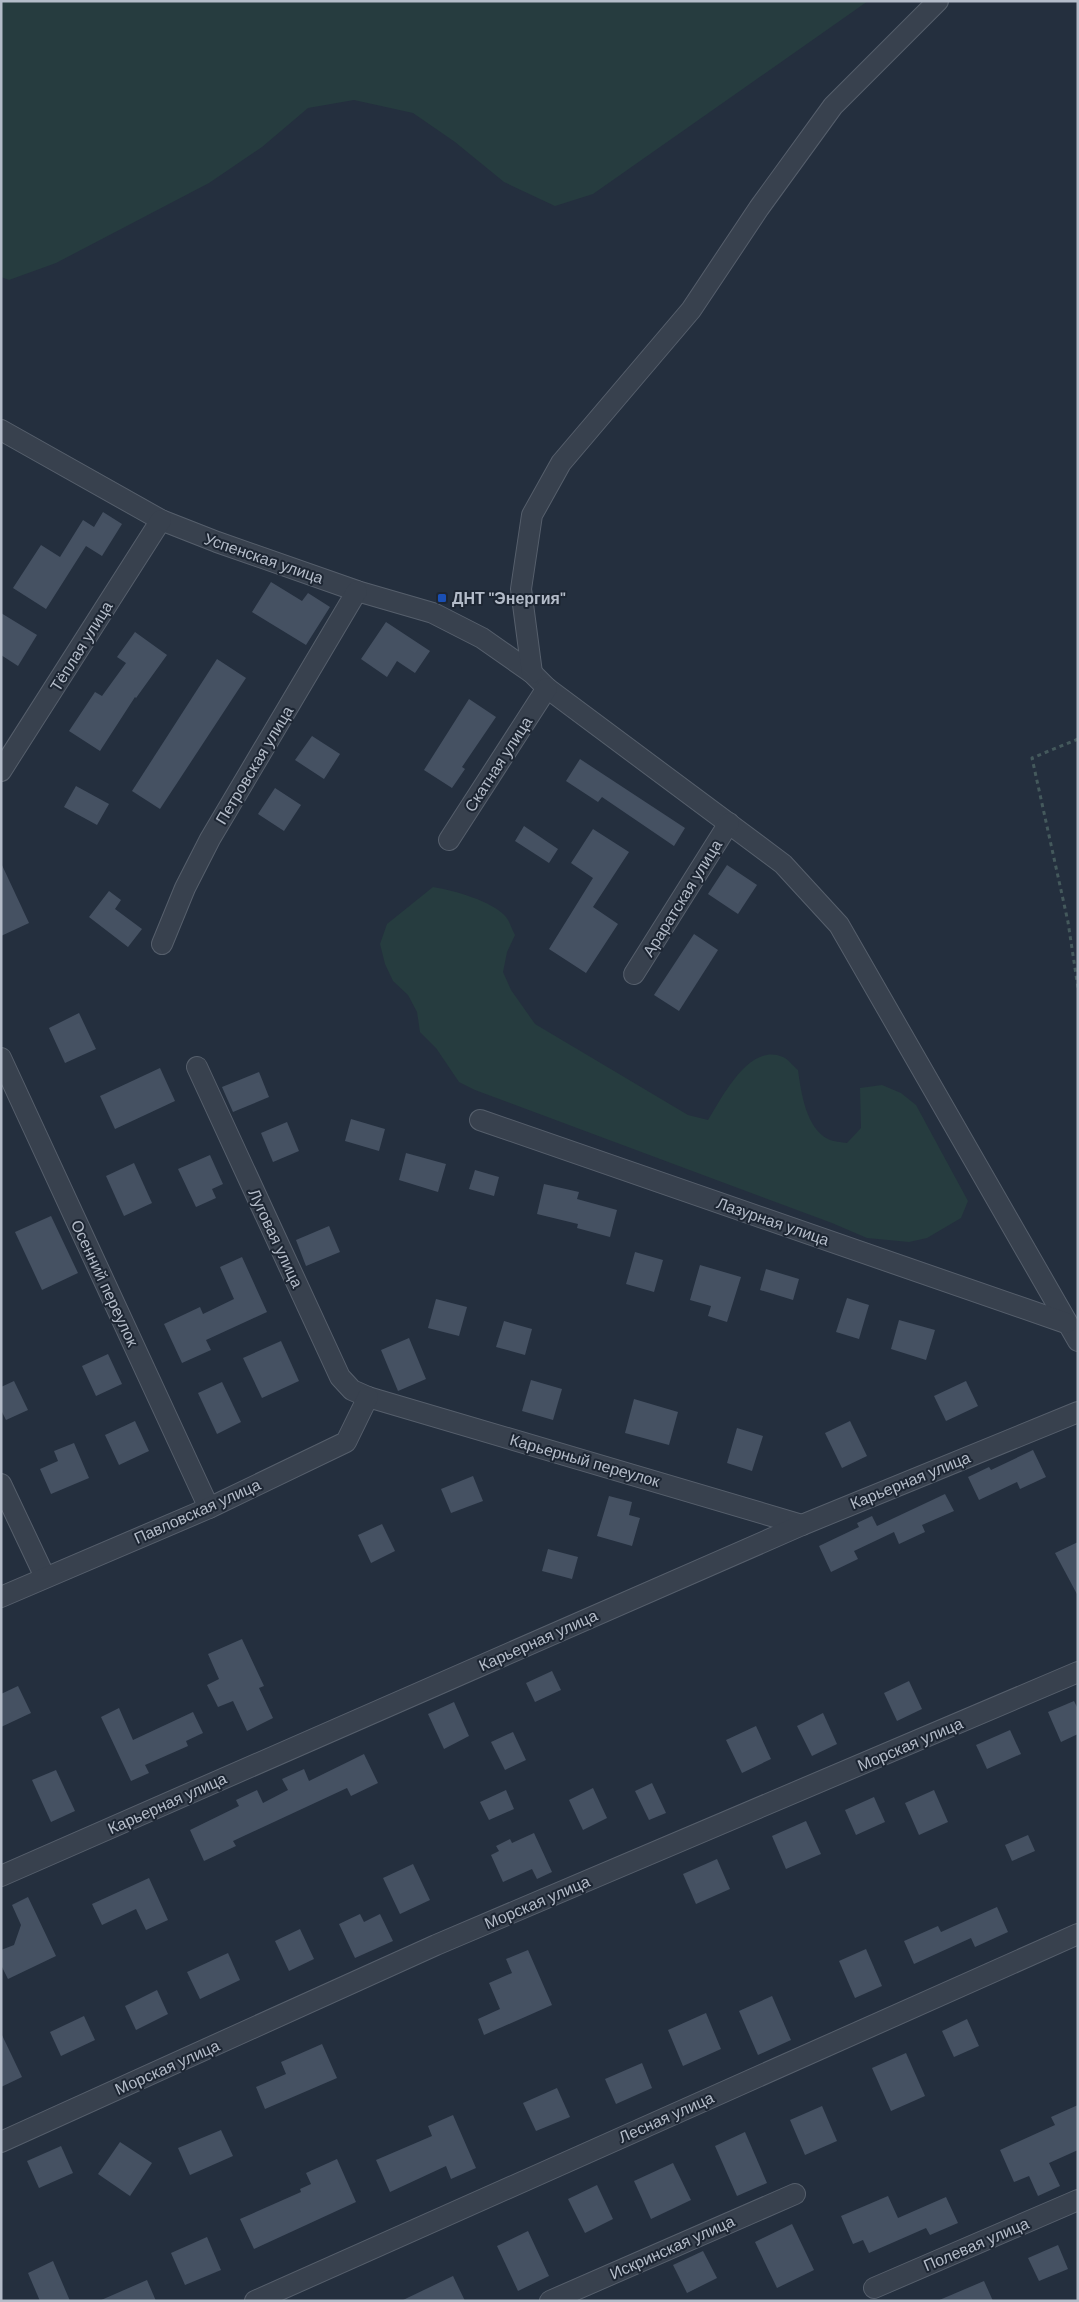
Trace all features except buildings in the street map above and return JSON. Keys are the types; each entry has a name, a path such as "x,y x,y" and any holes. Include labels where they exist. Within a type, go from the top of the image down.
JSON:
{"street":[{"path":"532,673 521,589 522,580 532,515 561,463 691,310 759,208 833,106 938,1"},
{"name":"Успенская улица","path":"1,430 161,520 217,542 357,591 433,613 482,638 532,673 546,688 783,864 839,925 1078,1341"},
{"name":"Тёплая улица","path":"1,771 161,520"},
{"name":"Петровская улица","path":"162,944 210,839 357,591"},
{"name":"Скатная улица","path":"449,840 546,688"},
{"name":"Араратская улица","path":"634,974 728,823"},
{"name":"Осенний переулок","path":"1,1058 208,1508"},
{"name":"Луговая улица","path":"197,1067 340,1377 352,1390 368,1397"},
{"name":"Лазурная улица","path":"480,1120 1066,1323"},
{"name":"Павловская улица","path":"1,1597 208,1508 346,1442 368,1397"},
{"name":"Карьерный переулок","path":"368,1397 802,1524"},
{"name":"Карьерная улица","path":"1,1876 802,1524 1078,1412"},
{"path":"1,1484 45,1577"},
{"name":"Морская улица","path":"1,2142 436,1945 1078,1672"},
{"name":"Лесная улица","path":"255,2301 1078,1934"},
{"name":"Искринская улица","path":"550,2301 795,2194"},
{"name":"Полевая улица","path":"874,2288 1078,2200"}],"path":[{"path":"1078,738 1032,758 1068,922 1078,988"}],"green space":[{"path":"1,1 868,1 593,194 555,206 504,182 455,142 413,113 354,100 308,108 262,147 209,183 56,263 9,280 1,277"},
{"path":"433,887 482,901 500,911 509,921 515,935 507,952 503,972 511,990 535,1024 688,1115 708,1120 738,1075 759,1057 771,1054 785,1058 798,1070 803,1099 814,1127 832,1141 847,1143 861,1128 860,1088 882,1085 901,1093 916,1105 968,1201 961,1218 927,1238 909,1242 867,1238 832,1223 475,1090 459,1082 436,1048 420,1032 417,1012 408,995 393,981 385,964 380,944 387,924"}],"place":[{"name":"ДНТ \"Энергия\"","path":"442,598"}]}
